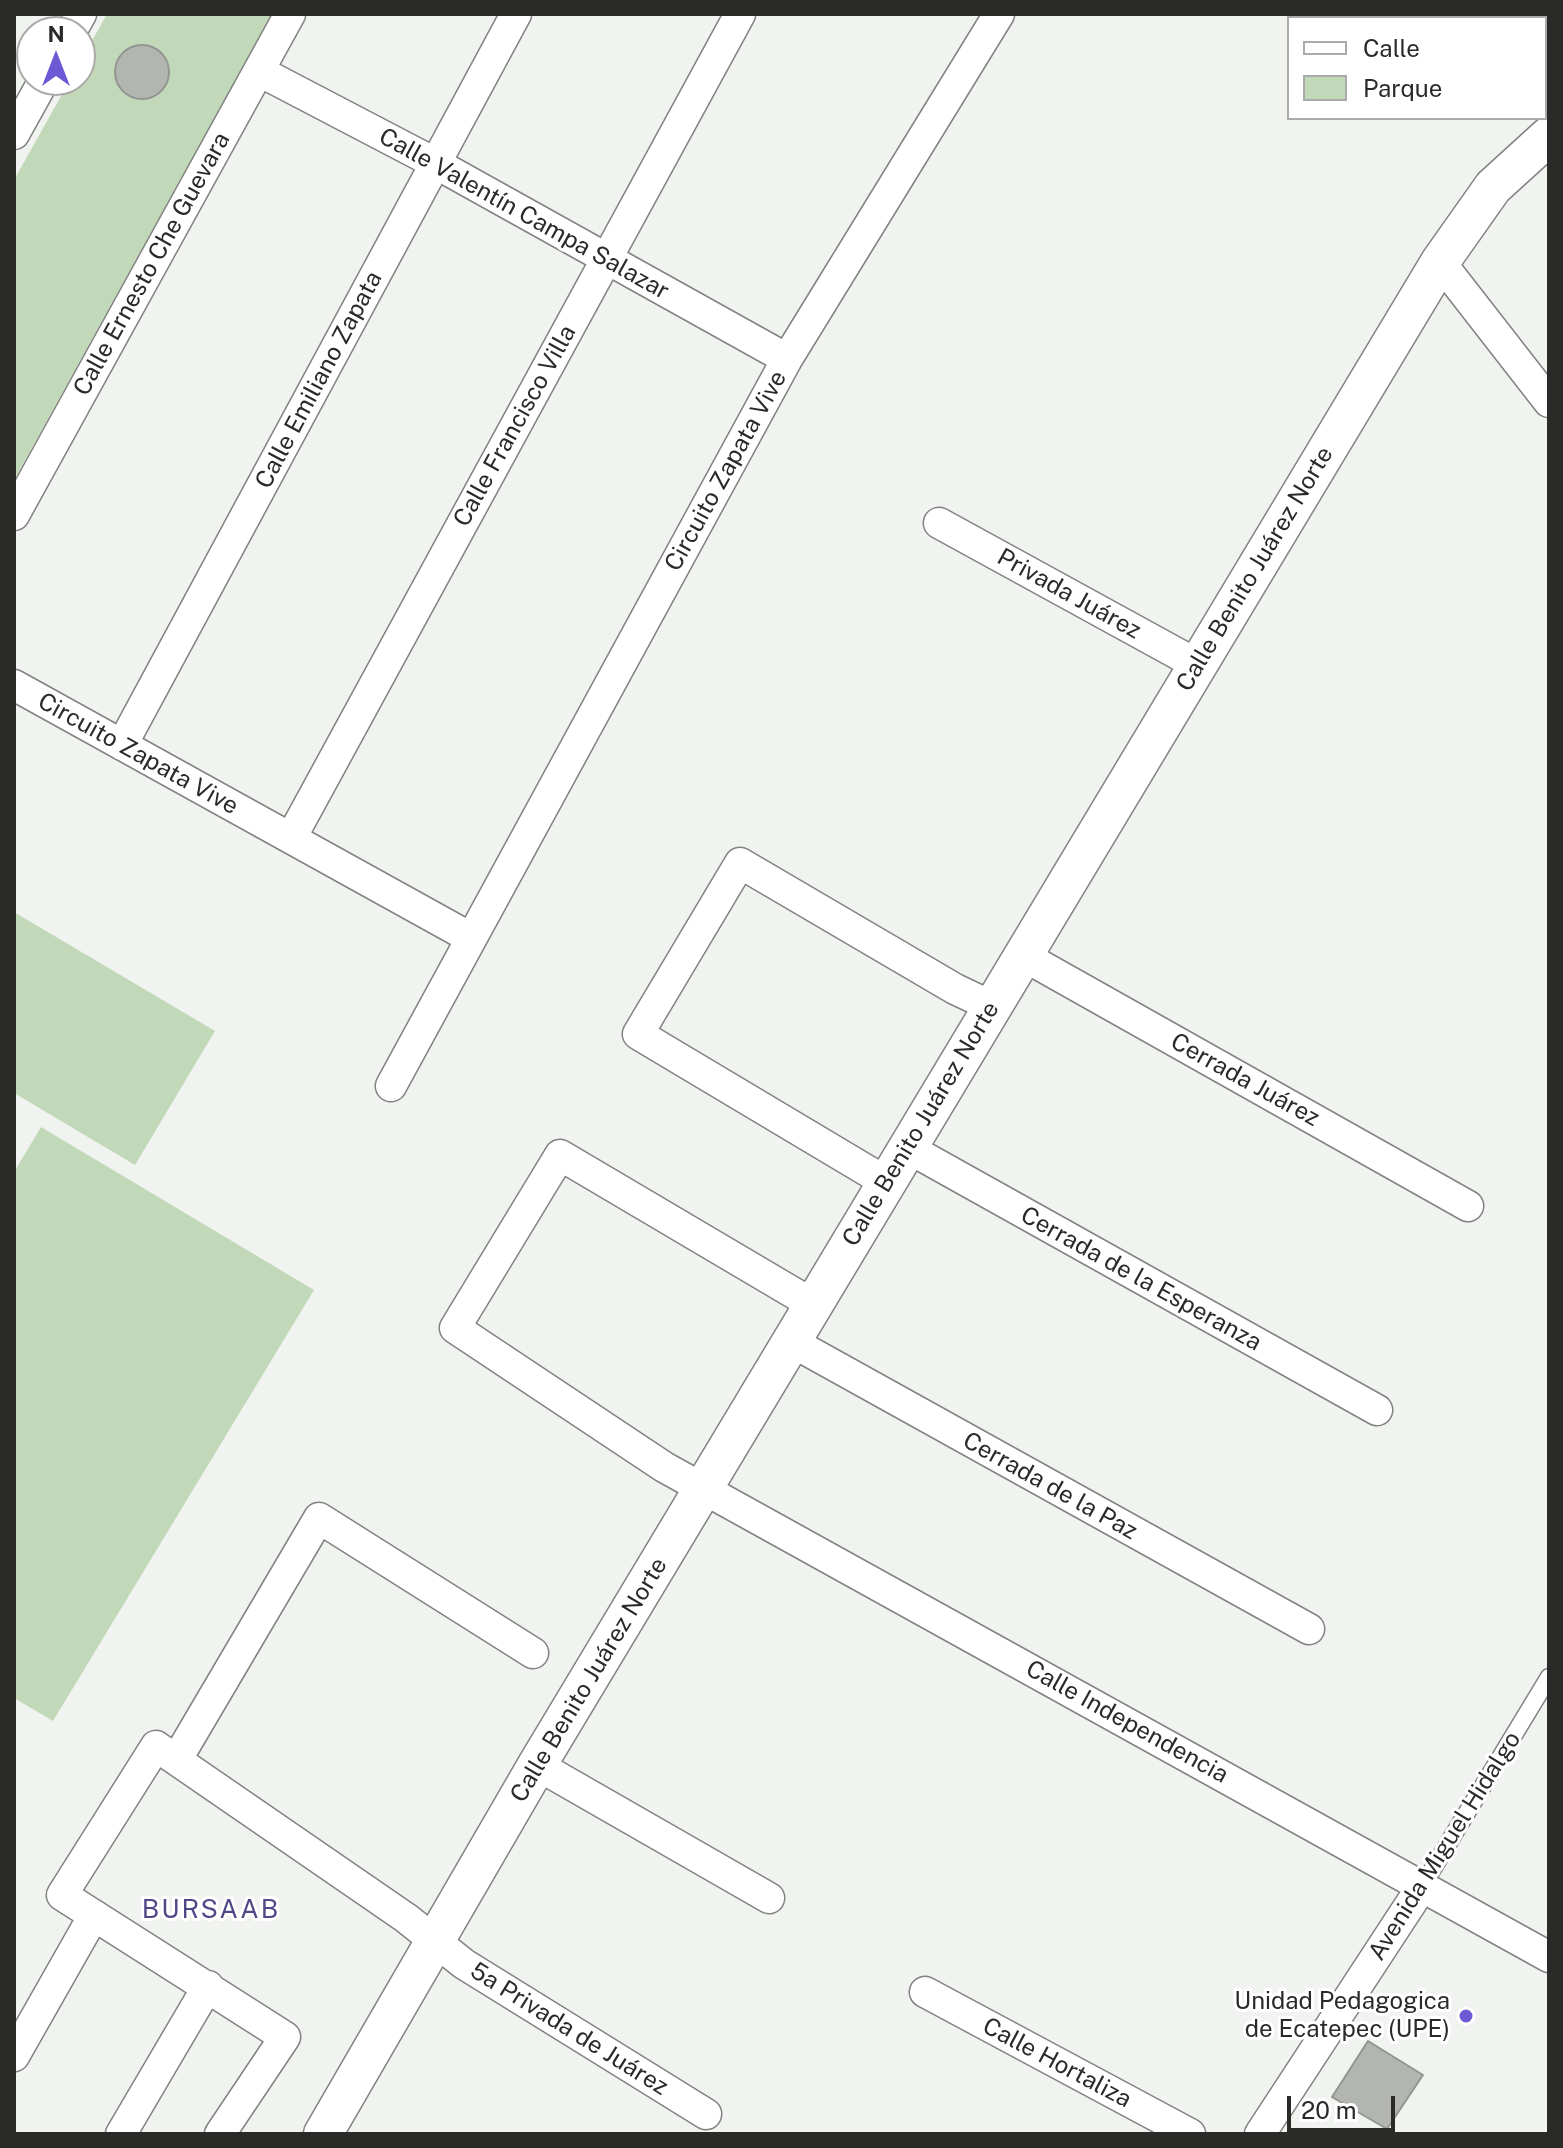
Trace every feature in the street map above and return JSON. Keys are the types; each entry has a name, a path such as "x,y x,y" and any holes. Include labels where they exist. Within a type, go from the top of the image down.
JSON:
{"street":[{"name":"Calle Ernesto Che Guevara","path":"14,515 290,14"},
{"name":"Calle Emiliano Zapata","path":"122,745 516,14"},
{"name":"Calle Francisco Villa","path":"291,838 740,14"},
{"name":"Circuito Zapata Vive","path":"391,1086 787,359 999,14"},
{"name":"Calle Valentín Campa Salazar","path":"259,71 435,163 787,359"},
{"path":"14,134 35,96"},
{"name":"Calle Benito Juárez Norte","path":"323,2134 537,1765 1440,262 1493,187 1549,136"},
{"path":"1440,262 1549,402"},
{"name":"Privada Juárez","path":"939,523 1198,665"},
{"name":"Circuito Zapata Vive","path":"14,685 471,938"},
{"path":"886,1182 638,1034 740,863 955,989 991,1006"},
{"name":"Cerrada Juárez","path":"1022,955 1468,1206"},
{"name":"Cerrada de la Esperanza","path":"906,1147 1377,1410"},
{"name":"Calle Independencia","path":"814,1305 560,1155 455,1328 664,1467 1549,1957"},
{"name":"Cerrada de la Paz","path":"792,1342 1309,1629"},
{"path":"220,2134 285,2037 62,1895 156,1746 177,1759 319,1518 533,1653"},
{"name":"5a Privada de Juárez","path":"177,1759 434,1939 464,1964 706,2114"},
{"path":"537,1765 769,1898"},
{"name":"Avenida Miguel Hidalgo","path":"1260,2134 1423,1885"},
{"path":"14,2056 94,1915"},
{"path":"121,2134 208,1986"},
{"name":"Calle Hortaliza","path":"925,1992 1190,2134"}],"lane":[{"name":"Avenida Miguel Hidalgo","path":"1423,1885 1549,1677"}],"green space":[{"path":"107,14 272,14 14,480 14,180 61,96 96,96 96,34"},
{"path":"14,912 215,1031 135,1165 14,1093"},
{"path":"41,1127 314,1290 53,1721 14,1698 14,1172"}],"building":[{"path":"142,45 161,53 169,72 161,91 142,99 123,91 115,72 123,53"},
{"path":"1368,2041 1423,2075 1387,2129 1332,2097"}],"place":[{"name":"Unidad Pedagogica de Ecatepec (UPE)","path":"1466,2016"}],"district":[{"name":"BURSAAB","path":"211,1910"}]}
